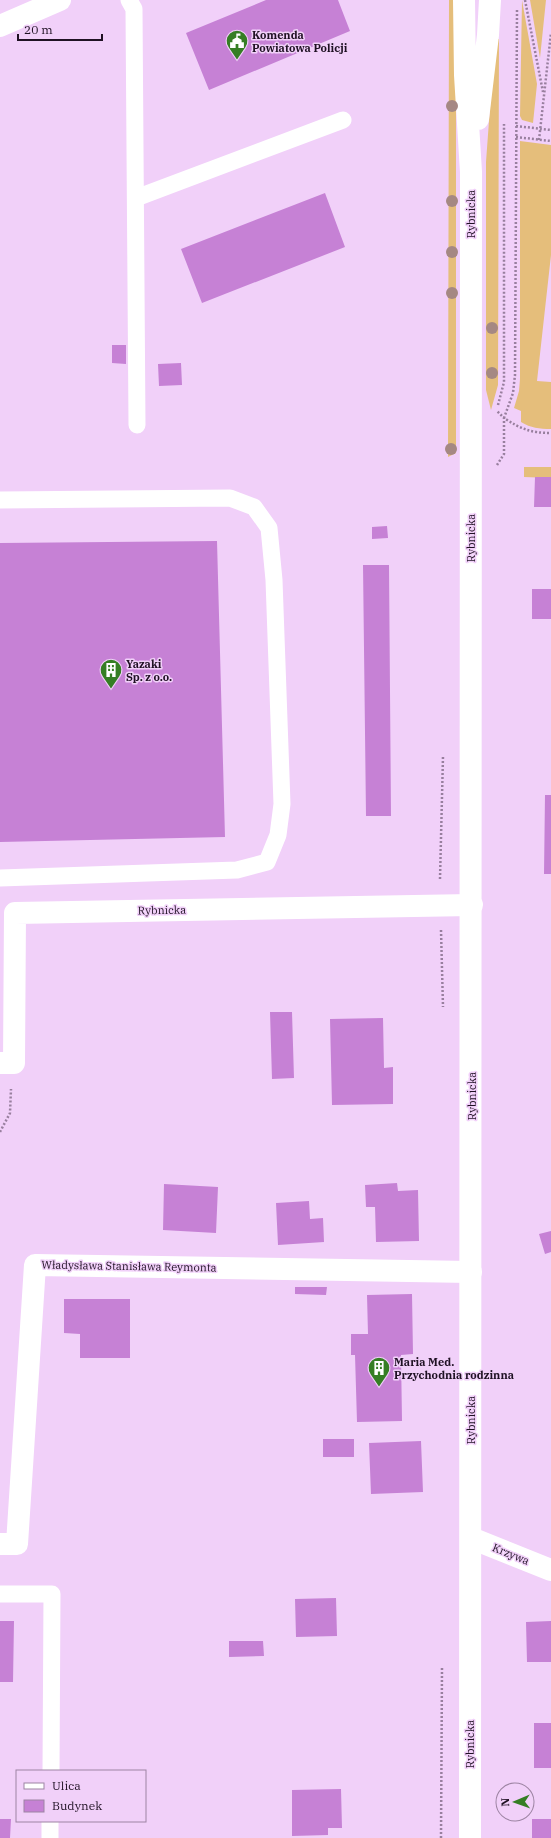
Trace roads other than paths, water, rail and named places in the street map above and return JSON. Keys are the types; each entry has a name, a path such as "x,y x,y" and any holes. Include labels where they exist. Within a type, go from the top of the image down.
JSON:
{"street":[{"path":"0,26 60,0"},
{"name":"Rybnicka","path":"464,0 465,76 471,172 472,905 470,1838"},
{"name":"Rybnicka","path":"471,172 487,42 490,0"},
{"name":"Rybnicka","path":"7,1063 15,913 472,905"},
{"name":"Władysława Stanisława Reymonta","path":"0,1544 17,1544 35,1264 471,1272"},
{"name":"Krzywa","path":"471,1538 551,1570"}],"lane":[{"path":"129,0 134,9 137,425"},
{"path":"136,198 343,120"},
{"path":"0,500 230,498 254,507 269,528 274,580 282,804 278,835 267,862 237,870 0,878"},
{"path":"0,1594 52,1594 51,1770"},
{"path":"50,1822 50,1838"}],"place":[{"name":"Komenda Powiatowa Policji","path":"237,60"},
{"name":"Yazaki Sp. z o.o.","path":"111,690"},
{"name":"Maria Med. Przychodnia rodzinna","path":"379,1388"}]}
